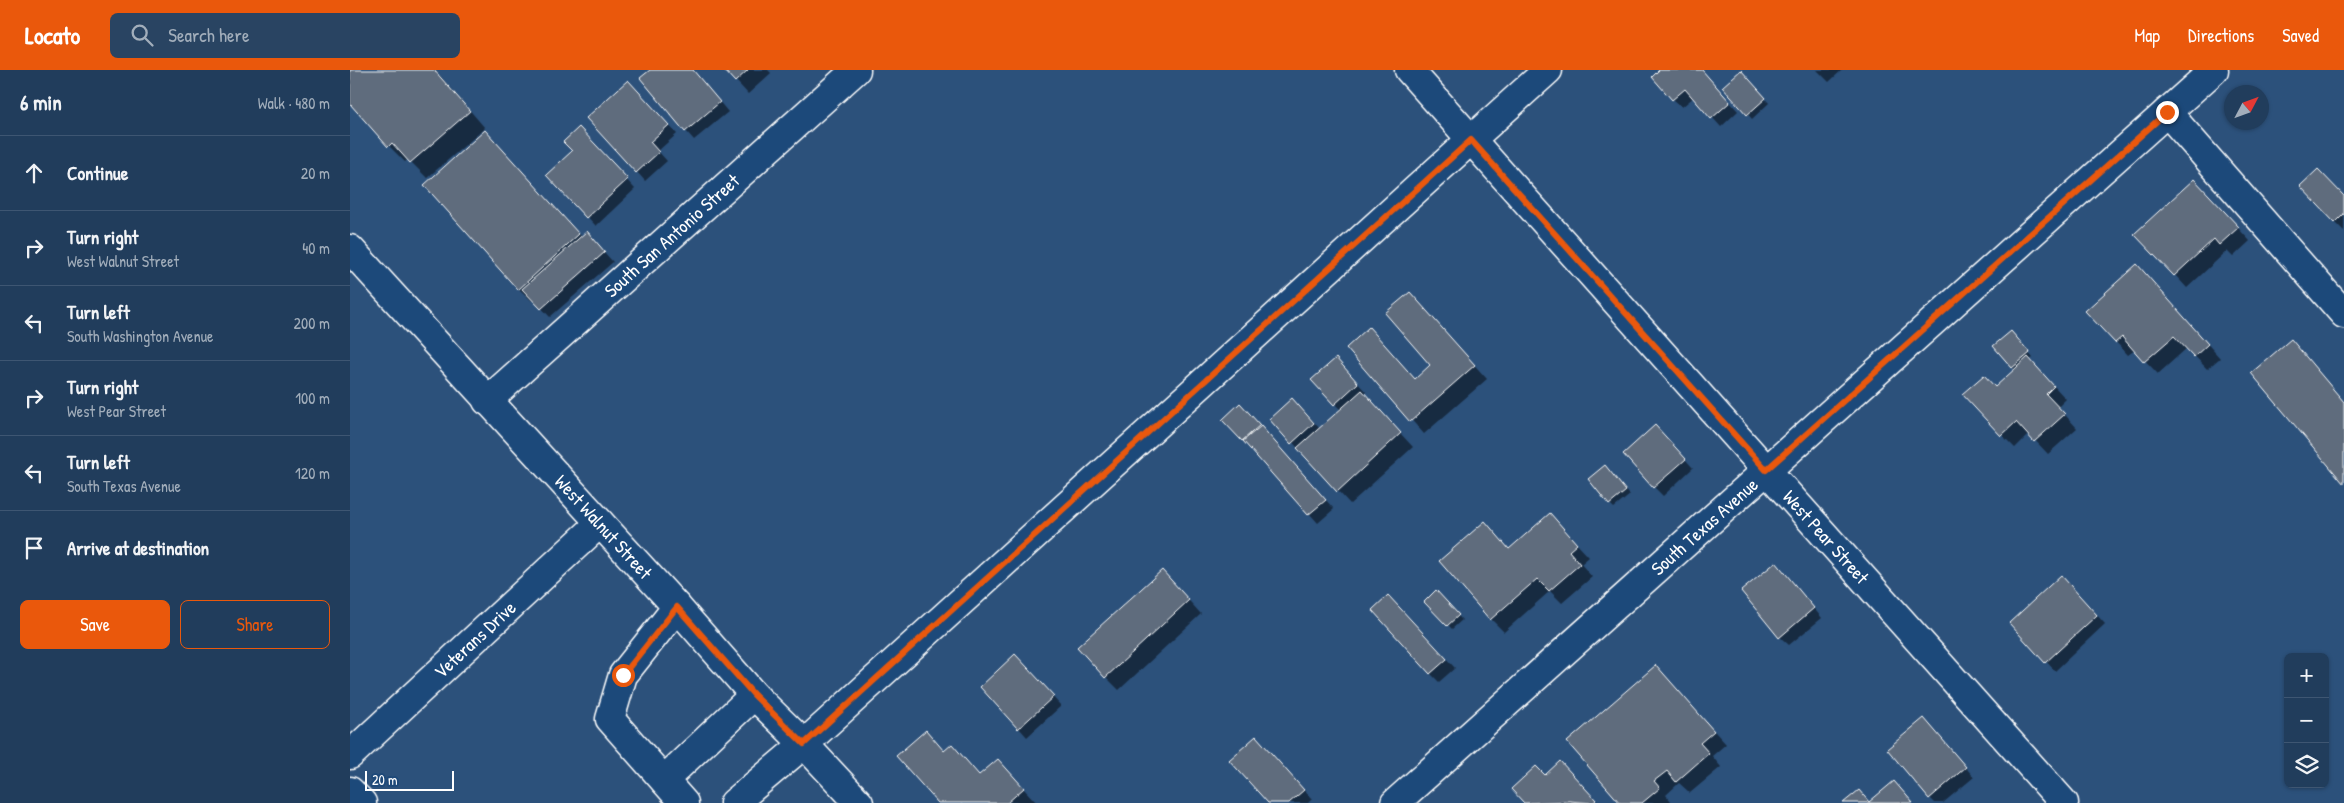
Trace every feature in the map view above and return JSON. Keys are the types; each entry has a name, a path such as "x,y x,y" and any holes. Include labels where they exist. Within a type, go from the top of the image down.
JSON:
{"street":[{"name":"South San Antonio Street","path":"487,401 856,70"},
{"name":"West Pear Street","path":"1410,70 2064,803"},
{"path":"734,803 804,744 1548,70"},
{"name":"South Texas Avenue","path":"1395,803 2214,70"},
{"path":"2167,112 2344,314"},
{"name":"West Walnut Street","path":"350,249 677,607 754,695 804,744 859,803"},
{"name":"Veterans Drive","path":"350,755 600,523"},
{"path":"677,607 623,675 610,719 684,803"},
{"path":"664,780 754,695"},
{"path":"350,790 362,803"}],"building":[{"path":"350,70 434,70 470,111 410,163 392,143 388,147 350,104"},
{"path":"650,70 693,70 720,102 685,132 640,78"},
{"path":"724,70 748,70 735,82"},
{"path":"1659,70 1702,70 1730,102 1711,119 1685,89 1672,100 1652,77"},
{"path":"1741,70 1766,98 1747,115 1722,87"},
{"path":"628,80 669,125 650,142 659,152 636,173 586,118"},
{"path":"579,127 628,179 586,218 546,175 572,151 563,142"},
{"path":"485,130 579,234 518,290 424,185"},
{"path":"2318,169 2344,196 2344,214 2335,223 2300,186"},
{"path":"2194,179 2239,227 2219,245 2214,239 2174,276 2134,234"},
{"path":"587,231 605,252 541,309 522,289"},
{"path":"2137,264 2208,344 2194,357 2174,336 2144,362 2122,337 2115,343 2085,311"},
{"path":"1410,292 1475,365 1410,422 1346,348 1369,327 1415,379 1430,365 1385,313"},
{"path":"2011,331 2030,353 2012,368 1993,346"},
{"path":"2291,339 2344,402 2344,484 2251,373"},
{"path":"2028,357 2054,386 2046,394 2065,414 2034,442 2016,422 2001,436 1962,394 1984,375 1995,387"},
{"path":"1336,358 1358,383 1334,405 1311,380"},
{"path":"1362,390 1401,433 1337,492 1297,448"},
{"path":"1292,398 1314,423 1291,444 1269,419"},
{"path":"1240,403 1260,425 1242,441 1222,420"},
{"path":"1655,425 1686,459 1653,488 1623,454"},
{"path":"1261,426 1326,500 1308,515 1243,441"},
{"path":"1605,465 1626,491 1609,505 1588,479"},
{"path":"1550,513 1577,544 1569,551 1580,564 1549,591 1537,579 1490,620 1439,561 1485,521 1509,549"},
{"path":"1776,562 1814,608 1779,638 1741,591"},
{"path":"1162,570 1189,600 1105,678 1077,647"},
{"path":"2061,575 2097,615 2045,663 2009,623"},
{"path":"1436,590 1459,615 1447,626 1424,602"},
{"path":"1388,595 1447,659 1430,674 1372,610"},
{"path":"1015,654 1054,696 1018,729 980,687"},
{"path":"1656,665 1714,731 1700,743 1709,753 1676,782 1667,771 1654,781 1660,788 1642,803 1620,803 1567,742"},
{"path":"1924,718 1966,767 1929,799 1887,749"},
{"path":"926,730 944,751 952,744 979,775 998,759 1024,788 1007,803 938,803 896,756"},
{"path":"1256,736 1304,790 1289,803 1268,803 1229,760"},
{"path":"1560,761 1596,800 1593,803 1569,801 1524,803 1511,789 1536,766 1545,775"},
{"path":"1894,781 1913,803 1843,803 1859,790 1869,802"}],"route":[{"path":"623,675 677,607 754,695 804,744 1471,140 1766,470 2167,112"}]}
